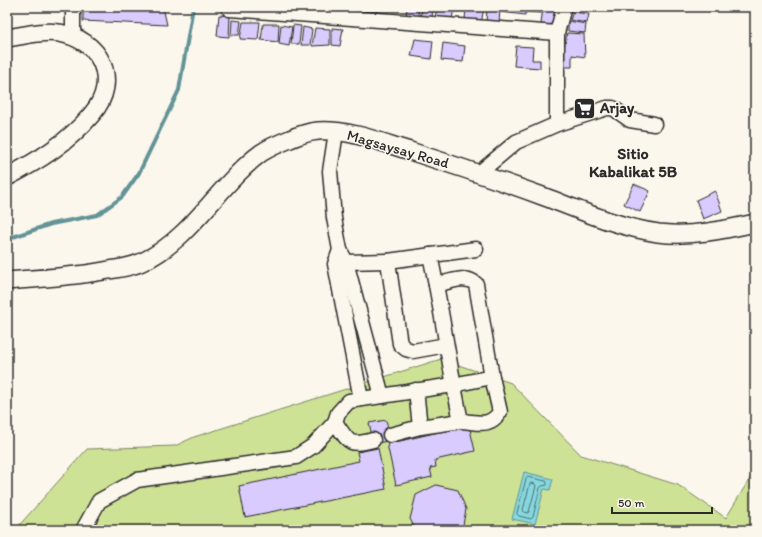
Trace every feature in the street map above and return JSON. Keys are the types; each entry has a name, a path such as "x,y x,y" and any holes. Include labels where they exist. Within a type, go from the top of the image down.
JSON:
{"main road":[{"path":"7,38 44,32 58,32 73,36 88,45 97,54 105,71 104,93 94,113 73,134 32,164 7,178"},
{"name":"Magsaysay Road","path":"7,281 96,273 129,267 144,261 171,243 188,228 244,168 262,153 299,135 317,131 336,132 365,137 479,173 620,225 647,231 660,233 702,232 725,230 755,223"}],"street":[{"path":"73,7 73,36"},
{"path":"557,124 557,33 564,7"},
{"path":"228,9 314,11 557,33"},
{"path":"479,173 516,142 557,124 609,107 630,120 654,124"},
{"path":"336,132 330,171 334,218 361,399"},
{"path":"340,258 388,261 476,249"},
{"path":"430,255 453,385 461,421"},
{"path":"340,258 382,396"},
{"path":"388,261 400,344 406,349 413,351 446,345"},
{"path":"390,435 420,427 461,421 488,423 495,419 500,412 492,377 476,284 472,280 466,278 436,285"},
{"path":"83,530 99,501 137,480 296,457 313,446 335,422 338,413 349,401 453,385 492,377"},
{"path":"416,390 420,427"},
{"path":"335,422 348,440 355,444 373,440"}],"green space":[{"path":"441,359 511,383 581,455 678,485 726,518 755,470 755,530 15,530 87,449 175,446 194,437"}],"water":[{"path":"524,472 553,479 550,490 544,489 535,524 512,519"}],"building":[{"path":"83,7 163,7 167,25 83,21"},
{"path":"363,7 377,7 376,15 361,14"},
{"path":"407,7 419,7 418,17 406,15"},
{"path":"423,7 433,7 432,17 420,16"},
{"path":"437,7 454,7 452,20 435,18"},
{"path":"466,7 484,7 481,24 465,20"},
{"path":"501,7 526,7 525,15 501,12"},
{"path":"526,7 542,7 541,13 526,12"},
{"path":"543,7 558,10 555,27 541,24"},
{"path":"487,8 500,8 499,24 486,23"},
{"path":"573,12 589,14 587,23 570,20"},
{"path":"219,15 230,16 229,37 217,36"},
{"path":"232,20 241,21 239,35 231,35"},
{"path":"568,21 586,24 585,33 568,31"},
{"path":"243,22 260,22 258,40 240,39"},
{"path":"263,24 279,24 278,42 261,40"},
{"path":"281,25 292,27 289,46 279,44"},
{"path":"293,25 301,26 299,44 291,44"},
{"path":"303,27 312,29 310,45 301,45"},
{"path":"315,28 330,29 330,45 312,46"},
{"path":"332,28 343,29 340,46 332,45"},
{"path":"567,33 584,34 585,57 572,55 572,67 562,67 563,53"},
{"path":"415,39 433,41 431,59 411,56"},
{"path":"443,43 465,46 463,62 441,60"},
{"path":"516,46 533,47 532,60 540,60 540,68 514,66"},
{"path":"634,184 650,191 640,212 624,204"},
{"path":"715,191 722,211 703,219 696,200"},
{"path":"386,420 391,440 374,444 369,423"},
{"path":"469,425 475,451 435,460 436,467 430,468 432,477 396,485 387,444"},
{"path":"378,448 386,489 245,517 239,486 359,461 357,452"},
{"path":"436,485 458,490 466,509 462,530 416,530 410,519 416,495"}],"waterway":[{"path":"7,239 51,224 97,215 122,197 139,173 179,90 193,7"}],"place":[{"name":"Arjay","path":"585,108"}],"district":[{"name":"Sitio Kabalikat 5B","path":"633,162"}]}
